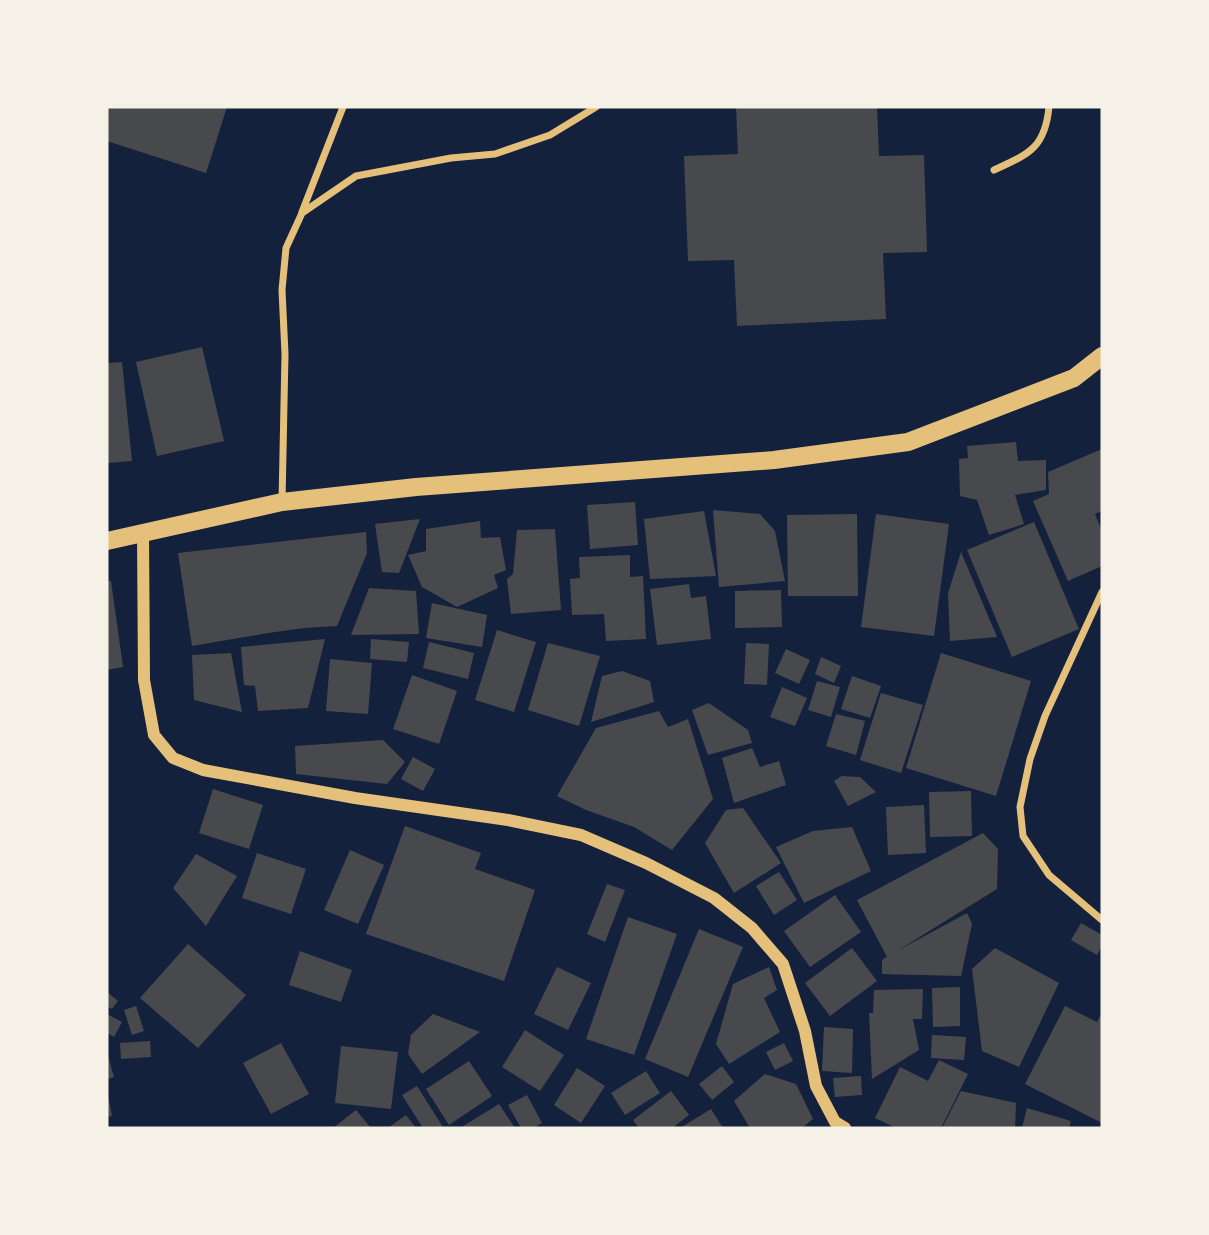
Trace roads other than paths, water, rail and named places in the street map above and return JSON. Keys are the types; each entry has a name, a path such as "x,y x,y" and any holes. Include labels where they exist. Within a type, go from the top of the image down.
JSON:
{"main road":[{"path":"107,541 282,502 416,487 774,460 908,442 1074,378 1102,356"}],"street":[{"path":"282,502 285,354 282,290 286,248 343,107"},
{"path":"302,213 356,176 440,160 495,154 550,135 596,107"},
{"path":"994,170 1023,156 1040,142 1047,125 1049,107"},
{"path":"143,533 144,680 154,735 173,758 217,773 355,798 508,820 581,835 646,863 714,898 752,928 783,964 805,1031 816,1086 835,1122 845,1128"},
{"path":"1100,916 1049,875 1023,836 1020,807 1030,759 1045,716 1102,592"}]}
